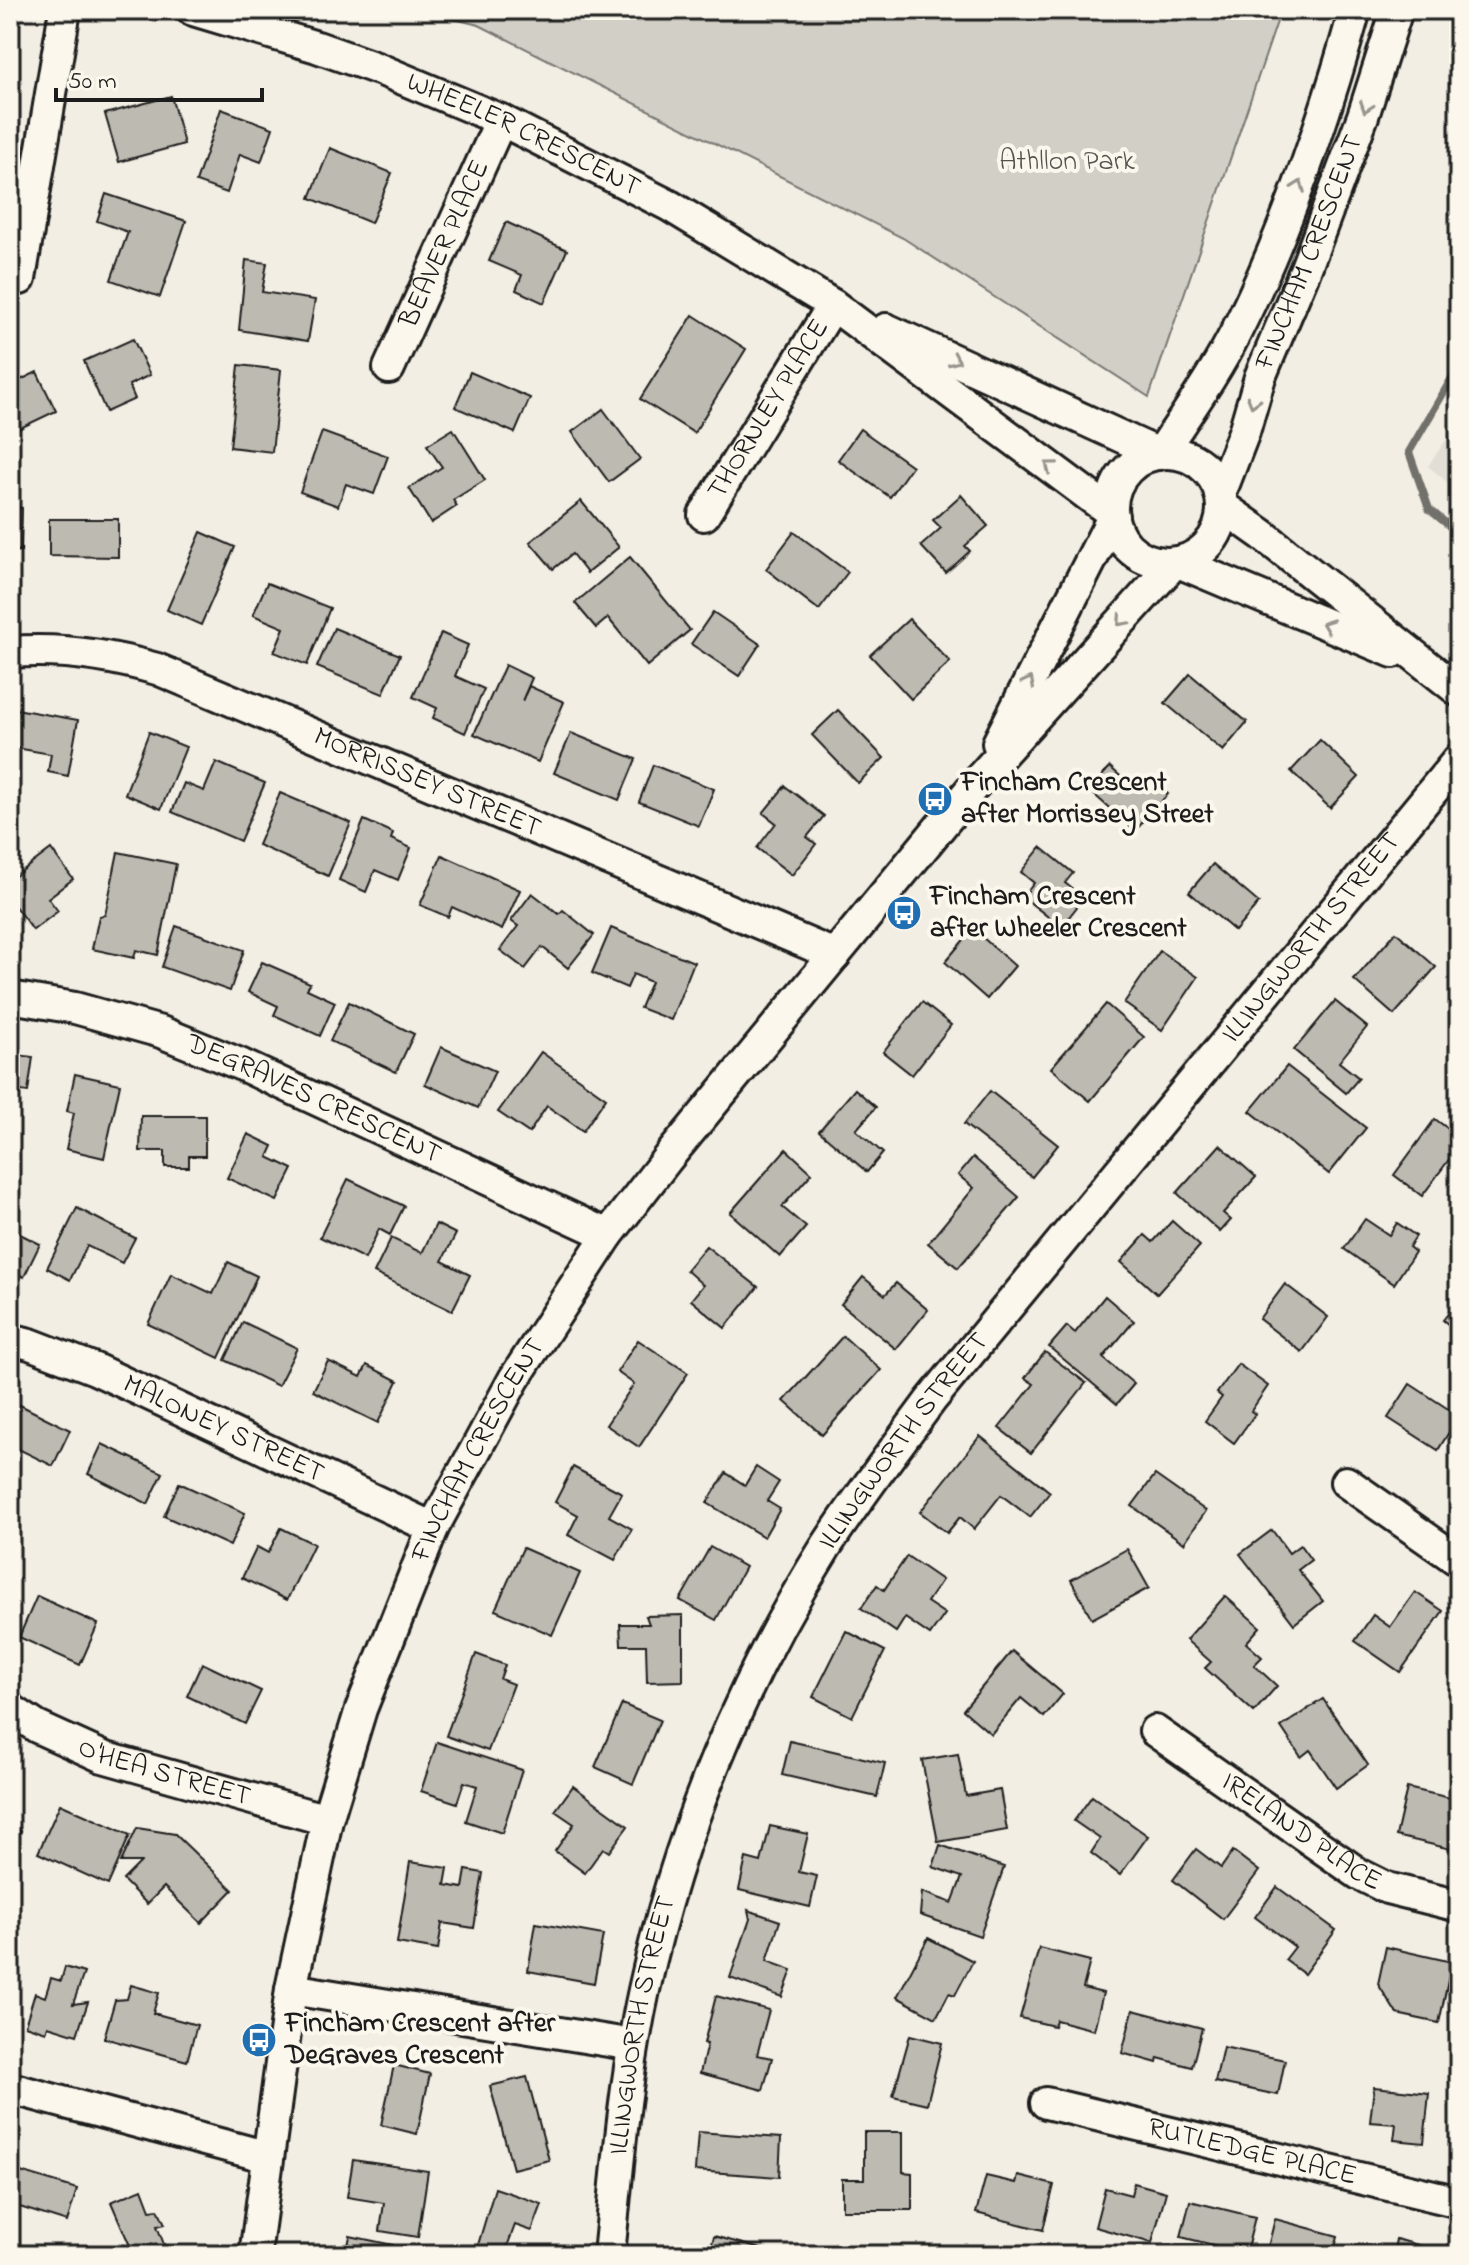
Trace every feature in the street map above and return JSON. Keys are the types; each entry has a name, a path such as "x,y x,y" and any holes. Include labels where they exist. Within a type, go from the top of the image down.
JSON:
{"street":[{"path":"20,279 65,10"},
{"name":"WHEELER CRESCENT","path":"193,10 379,69 501,120 670,206 833,305 1112,515"},
{"name":"FINCHAM CRESCENT","path":"1160,453 1234,336 1290,213 1318,137 1355,10"},
{"name":"FINCHAM CRESCENT","path":"1221,500 1260,377 1306,268 1358,130 1397,10"},
{"name":"BEAVER PLACE","path":"389,368 501,120"},
{"name":"WHEELER CRESCENT","path":"833,305 1160,453"},
{"name":"THORNLEY PLACE","path":"704,515 833,305"},
{"path":"1425,665 1176,563 1147,559 1134,552 1124,542 1112,515 1113,499 1124,474 1133,464 1160,453 1178,454 1194,460 1207,471 1221,500 1459,691"},
{"path":"1176,563 1193,557 1207,547 1216,534 1221,518 1221,500"},
{"name":"FINCHAM CRESCENT","path":"981,777 1112,515"},
{"name":"FINCHAM CRESCENT","path":"255,2255 291,1989 327,1820 361,1709 433,1528 514,1379 608,1235 835,955 981,777 1176,563"},
{"name":"MORRISSEY STREET","path":"10,652 66,651 127,660 157,669 835,955"},
{"name":"ILLINGWORTH STREET","path":"609,2255 633,2045 673,1877 692,1821 744,1698 824,1551 857,1500 931,1400 1459,759"},
{"name":"DEGRAVES CRESCENT","path":"10,997 75,1008 174,1037 242,1065 608,1235"},
{"name":"MALONEY STREET","path":"10,1339 95,1369 433,1528"},
{"path":"1346,1482 1459,1561"},
{"name":"O'HEA STREET","path":"10,1709 37,1727 103,1757 327,1820"},
{"name":"IRELAND PLACE","path":"1155,1731 1359,1874 1387,1888 1459,1906"},
{"path":"291,1989 633,2045"},
{"path":"10,2088 268,2157"},
{"name":"RUTLEDGE PLACE","path":"1046,2103 1459,2202"}],"shaded area":[{"path":"1459,421 1459,492 1428,466"}],"green space":[{"name":"Athllon Park","path":"416,10 1281,10 1149,397 903,238 479,25"}],"building":[{"path":"171,96 184,144 119,162 105,114"},
{"path":"221,109 273,128 261,162 240,154 227,193 196,182"},
{"path":"330,148 392,173 371,223 310,198"},
{"path":"106,194 186,221 160,297 111,280 128,232 97,221"},
{"path":"506,222 567,250 544,303 516,290 522,275 489,261"},
{"path":"246,260 267,263 262,292 315,300 308,341 239,330"},
{"path":"693,315 746,349 694,433 640,399"},
{"path":"133,339 150,375 129,385 135,399 106,412 84,361"},
{"path":"239,365 281,370 272,452 230,447"},
{"path":"37,372 56,411 10,433 10,385"},
{"path":"470,372 530,398 515,433 455,407"},
{"path":"603,409 640,459 609,482 572,432"},
{"path":"453,429 485,480 453,500 457,506 431,523 409,488 442,467 427,445"},
{"path":"860,429 912,466 890,497 838,460"},
{"path":"322,432 388,456 374,494 346,484 338,506 300,492"},
{"path":"961,495 988,526 965,546 970,551 946,573 921,546 941,528 933,520"},
{"path":"581,501 619,547 587,573 572,554 553,569 530,542"},
{"path":"10,507 22,508 21,551 10,550"},
{"path":"49,519 118,519 118,557 49,556"},
{"path":"201,532 235,547 201,625 167,610"},
{"path":"794,532 848,572 819,610 766,569"},
{"path":"630,557 690,630 647,666 608,618 596,628 575,603"},
{"path":"267,583 330,608 307,665 274,652 284,628 253,615"},
{"path":"713,612 760,644 739,676 691,644"},
{"path":"909,619 950,662 911,699 870,655"},
{"path":"334,628 400,655 383,694 317,667"},
{"path":"441,633 468,645 455,676 484,689 465,733 433,718 437,708 413,697"},
{"path":"505,665 532,678 522,701 529,686 564,702 538,762 474,734"},
{"path":"1190,674 1247,722 1223,751 1165,703"},
{"path":"16,709 78,720 68,776 48,772 51,754 10,747"},
{"path":"838,710 884,758 858,783 812,735"},
{"path":"149,732 186,747 161,809 125,794"},
{"path":"571,733 636,759 619,800 554,773"},
{"path":"1320,740 1359,777 1330,808 1291,771"},
{"path":"216,762 265,783 240,841 172,812 184,783 204,791"},
{"path":"653,765 714,789 699,826 639,802"},
{"path":"1110,767 1138,792 1150,778 1168,794 1135,831 1089,790"},
{"path":"785,786 824,816 807,837 816,844 792,875 757,848 776,823 763,813"},
{"path":"280,793 351,823 328,876 258,845"},
{"path":"364,820 393,833 391,839 411,848 398,880 375,870 366,892 339,880"},
{"path":"1041,847 1073,873 1065,883 1084,898 1061,927 1023,897 1034,883 1021,872"},
{"path":"51,849 73,879 48,898 58,911 33,930 10,900 10,880"},
{"path":"118,852 176,864 158,955 136,950 134,958 92,949 99,916 105,915"},
{"path":"442,855 520,890 502,930 452,907 448,917 420,905"},
{"path":"1213,864 1259,903 1235,931 1189,892"},
{"path":"532,893 559,914 563,910 594,935 568,968 542,947 525,969 500,950 518,926 511,921"},
{"path":"176,926 244,950 230,991 162,967"},
{"path":"611,928 694,962 671,1020 640,1008 651,982 633,974 627,988 592,973"},
{"path":"973,929 1015,966 987,999 945,962"},
{"path":"1396,932 1436,967 1394,1015 1354,980"},
{"path":"1160,951 1198,977 1162,1030 1124,1003"},
{"path":"262,962 310,983 307,989 335,1002 320,1036 274,1015 278,1006 248,992"},
{"path":"1335,1001 1367,1027 1339,1062 1359,1078 1346,1093 1294,1050"},
{"path":"349,1002 414,1034 396,1072 330,1041"},
{"path":"922,1002 951,1025 912,1075 883,1052"},
{"path":"1106,1004 1144,1037 1090,1101 1051,1068"},
{"path":"441,1047 495,1071 478,1108 425,1084"},
{"path":"541,1052 606,1098 583,1131 547,1106 529,1133 498,1112"},
{"path":"10,1054 33,1057 28,1092 13,1090 10,1112"},
{"path":"1287,1066 1366,1128 1329,1174 1250,1111"},
{"path":"75,1074 120,1084 104,1158 66,1149 74,1113 67,1111"},
{"path":"855,1089 876,1107 856,1130 883,1153 867,1172 819,1131"},
{"path":"990,1091 1058,1145 1032,1177 964,1124"},
{"path":"141,1116 205,1116 205,1156 189,1156 189,1167 165,1167 165,1151 140,1151"},
{"path":"1435,1119 1459,1137 1459,1146 1422,1196 1394,1175"},
{"path":"248,1134 273,1146 268,1157 293,1169 277,1201 227,1178"},
{"path":"1220,1145 1256,1177 1223,1213 1231,1220 1220,1232 1177,1193"},
{"path":"786,1149 812,1173 782,1207 806,1227 780,1257 730,1213"},
{"path":"973,1157 1019,1197 958,1268 928,1243 974,1188 958,1175"},
{"path":"348,1179 404,1206 390,1235 379,1229 365,1259 320,1237"},
{"path":"77,1208 135,1238 122,1263 87,1246 70,1280 47,1268"},
{"path":"1365,1219 1389,1235 1397,1223 1416,1236 1409,1247 1415,1252 1394,1284 1344,1249"},
{"path":"1172,1221 1200,1246 1157,1294 1121,1262 1145,1235 1153,1242"},
{"path":"436,1224 456,1234 442,1261 470,1275 452,1311 374,1273 391,1238 422,1253"},
{"path":"10,1229 40,1244 24,1277 10,1270"},
{"path":"706,1246 758,1287 725,1328 691,1300 703,1285 686,1270"},
{"path":"228,1262 257,1276 219,1358 148,1324 171,1274 213,1294"},
{"path":"863,1277 885,1295 896,1283 928,1310 896,1349 841,1304"},
{"path":"1285,1284 1328,1317 1302,1352 1259,1319"},
{"path":"1105,1296 1134,1321 1103,1358 1134,1384 1117,1404 1049,1347 1067,1326 1075,1333"},
{"path":"1459,1300 1459,1333 1443,1320"},
{"path":"243,1322 297,1348 278,1386 225,1360"},
{"path":"843,1336 881,1370 822,1435 784,1401"},
{"path":"638,1340 688,1373 639,1447 606,1425 634,1384 617,1372"},
{"path":"1045,1352 1086,1383 1031,1453 999,1428 1034,1384 1025,1378"},
{"path":"328,1361 361,1377 367,1365 398,1381 378,1423 313,1391"},
{"path":"1238,1364 1268,1386 1251,1411 1255,1414 1234,1443 1205,1421 1222,1397 1217,1393"},
{"path":"1410,1384 1459,1416 1438,1450 1388,1418"},
{"path":"10,1400 70,1430 53,1466 10,1445"},
{"path":"980,1436 1050,1492 1030,1517 1001,1495 974,1529 960,1517 947,1533 920,1512"},
{"path":"102,1444 163,1473 148,1504 88,1474"},
{"path":"573,1467 622,1493 609,1516 632,1529 615,1560 568,1535 578,1515 555,1502"},
{"path":"756,1467 779,1482 767,1501 780,1509 764,1537 707,1503 726,1473 745,1485"},
{"path":"1155,1475 1206,1511 1184,1543 1132,1506"},
{"path":"179,1483 245,1513 230,1546 164,1516"},
{"path":"281,1528 314,1544 287,1600 242,1578 257,1547 268,1553"},
{"path":"1272,1530 1289,1553 1300,1545 1311,1560 1298,1570 1323,1601 1294,1624 1240,1554"},
{"path":"710,1547 745,1567 716,1620 680,1600"},
{"path":"523,1548 580,1573 552,1635 495,1610"},
{"path":"1127,1549 1149,1588 1092,1619 1071,1580"},
{"path":"907,1556 942,1580 927,1602 945,1614 930,1635 905,1618 896,1632 861,1608 877,1585 884,1590"},
{"path":"1415,1592 1443,1611 1400,1672 1355,1641 1373,1615 1390,1627"},
{"path":"37,1596 98,1624 80,1665 19,1637"},
{"path":"1225,1596 1260,1627 1246,1643 1262,1657 1254,1665 1277,1686 1254,1712 1205,1668 1211,1662 1186,1640"},
{"path":"683,1615 683,1681 647,1682 646,1645 621,1645 620,1624 649,1624 646,1616"},
{"path":"846,1631 885,1651 852,1717 813,1697"},
{"path":"1012,1651 1063,1694 1044,1717 1021,1698 991,1734 963,1710"},
{"path":"476,1654 505,1665 500,1679 513,1684 488,1751 446,1736"},
{"path":"202,1663 261,1691 245,1724 187,1696"},
{"path":"1323,1699 1368,1765 1336,1788 1310,1750 1301,1757 1281,1727"},
{"path":"622,1704 660,1720 633,1784 595,1767"},
{"path":"790,1741 885,1763 877,1797 782,1775"},
{"path":"437,1742 522,1770 502,1833 466,1821 477,1786 464,1782 457,1803 421,1791"},
{"path":"958,1754 966,1796 1000,1790 1007,1830 938,1842 922,1760"},
{"path":"573,1786 628,1826 609,1852 603,1848 585,1873 555,1851 574,1824 555,1811"},
{"path":"1407,1788 1459,1800 1459,1851 1396,1836"},
{"path":"1092,1796 1148,1836 1120,1875 1091,1853 1100,1839 1074,1821"},
{"path":"60,1804 130,1835 108,1885 38,1853"},
{"path":"10,1821 21,1831 10,1842"},
{"path":"770,1826 808,1834 799,1872 817,1876 810,1907 739,1890 746,1858 761,1862"},
{"path":"137,1828 175,1834 233,1890 201,1923 164,1887 147,1904 123,1880 141,1862 121,1862"},
{"path":"940,1845 1004,1867 980,1936 920,1915 922,1892 952,1903 962,1877 933,1867"},
{"path":"1196,1849 1221,1868 1233,1851 1259,1871 1223,1919 1173,1880"},
{"path":"410,1862 448,1868 445,1885 463,1888 466,1870 483,1873 474,1928 442,1923 438,1950 397,1943"},
{"path":"1277,1887 1336,1930 1304,1974 1285,1960 1295,1947 1255,1917"},
{"path":"748,1910 780,1921 767,1961 792,1970 782,1997 730,1978 750,1919"},
{"path":"536,1923 603,1935 594,1983 528,1971"},
{"path":"928,1938 973,1961 955,1995 949,1993 936,2018 897,1997"},
{"path":"1386,1947 1452,1962 1439,2023 1397,2014 1378,1984"},
{"path":"1039,1948 1090,1961 1083,1988 1103,1993 1094,2030 1056,2020 1054,2026 1020,2018"},
{"path":"65,1967 84,1973 73,2004 88,2002 77,2035 48,2026 46,2032 25,2025 35,1993 45,1997 51,1978 61,1981"},
{"path":"131,1985 159,1993 153,2013 197,2025 187,2061 104,2038 115,2000 127,1999"},
{"path":"716,1996 769,2010 757,2055 772,2058 763,2090 700,2073"},
{"path":"1133,2010 1202,2028 1192,2067 1158,2058 1157,2063 1122,2053"},
{"path":"910,2035 942,2043 927,2104 893,2096"},
{"path":"1223,2047 1285,2060 1278,2095 1215,2082"},
{"path":"394,2065 430,2074 417,2134 381,2125"},
{"path":"527,2077 549,2160 513,2169 490,2086"},
{"path":"1374,2087 1429,2093 1424,2143 1394,2140 1396,2124 1370,2122"},
{"path":"698,2132 781,2138 779,2177 695,2171"},
{"path":"864,2132 903,2132 903,2172 912,2173 912,2210 842,2210 842,2179 864,2179"},
{"path":"353,2160 428,2171 418,2237 380,2231 384,2203 347,2197"},
{"path":"14,2170 77,2189 67,2222 10,2204 10,2183"},
{"path":"986,2176 1016,2183 1018,2176 1054,2185 1043,2230 976,2213"},
{"path":"1134,2183 1166,2192 1152,2243 1095,2227 1105,2188 1131,2195"},
{"path":"495,2188 542,2204 532,2231 515,2225 504,2255 475,2255"},
{"path":"142,2189 150,2210 158,2209 165,2224 157,2226 168,2255 134,2255 111,2202"},
{"path":"1190,2201 1255,2217 1246,2253 1181,2237"},
{"path":"1275,2219 1338,2236 1333,2255 1266,2255"},
{"path":"350,2236 393,2245 391,2255 346,2255"},
{"path":"714,2236 768,2251 766,2255 709,2255"},
{"path":"1396,2239 1429,2248 1427,2255 1393,2255"},
{"path":"836,2244 881,2255 833,2255"}],"waterway":[{"path":"1459,366 1409,452 1429,509 1459,534"}],"place":[{"name":"Fincham Crescent after Morrissey Street","path":"935,799"},
{"name":"Fincham Crescent after Wheeler Crescent","path":"904,913"},
{"name":"Fincham Crescent after DeGraves Crescent","path":"259,2040"}]}
